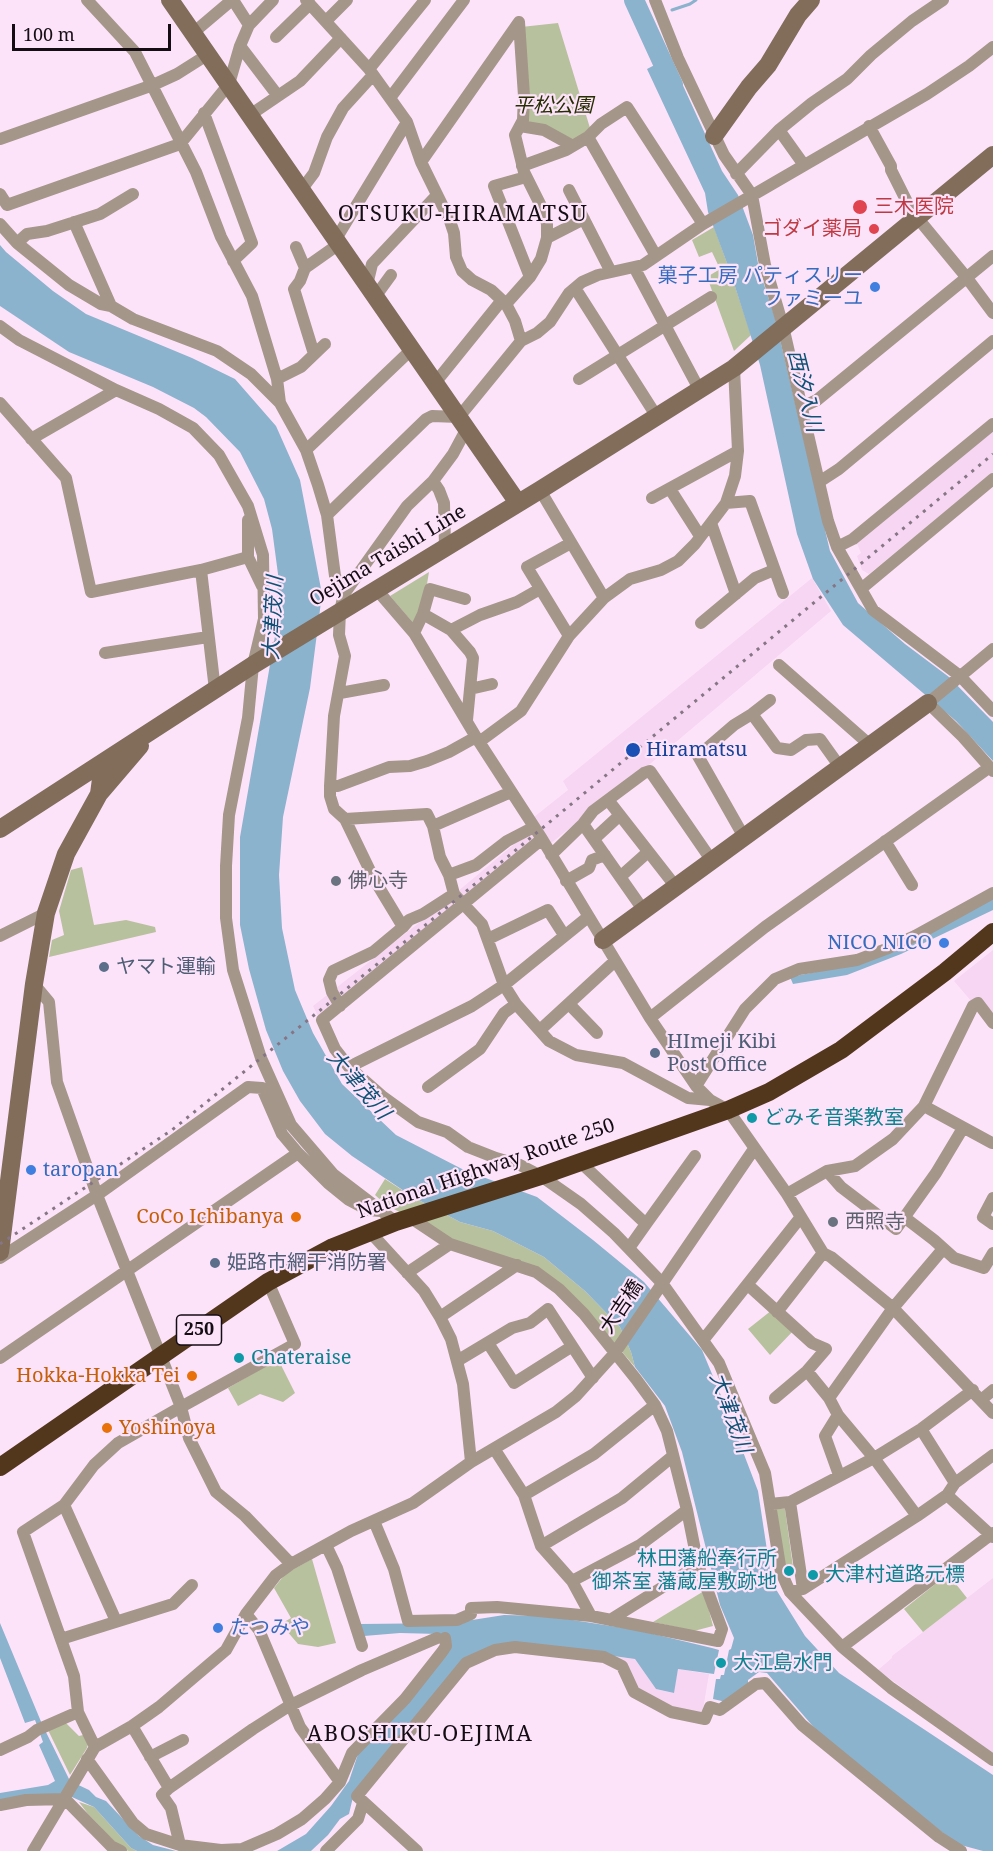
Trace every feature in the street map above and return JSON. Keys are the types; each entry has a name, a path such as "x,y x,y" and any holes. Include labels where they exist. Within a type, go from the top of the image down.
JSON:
{"highway":[{"name":"National Highway Route 250","path":"0,1467 268,1282 396,1217 541,1176 728,1110 769,1092 841,1050 945,972 993,932"}],"main road":[{"path":"170,0 518,503"},
{"path":"714,136 749,87 768,65 798,15 812,0"},
{"name":"Oejima Taishi Line","path":"0,829 340,607 377,590 734,368 993,154"},
{"path":"603,940 928,703"},
{"path":"0,1252 34,984 46,913 66,854 99,794 137,749 163,724"},
{"path":"99,765 101,779 99,794"}],"street":[{"path":"87,0 135,52 196,172 221,237 252,296 277,379 280,403"},
{"path":"193,33 233,0 249,25"},
{"path":"0,194 7,205 180,144 229,84 249,25 273,0"},
{"path":"326,21 347,0"},
{"path":"302,189 314,172 327,137 344,108 424,0"},
{"path":"390,98 464,0"},
{"path":"655,0 678,58 714,136 736,174 752,195 765,265 783,327 828,521 837,547 873,610 960,676 993,711"},
{"path":"736,174 779,130 847,79 871,55 912,21 943,0"},
{"path":"276,37 308,2 371,72 407,122 421,162 452,227 456,257 462,271 472,280 491,290 504,302 515,321 520,341"},
{"path":"421,162 519,22 524,96 523,120 515,135 524,171 544,212 547,238 541,259 530,277 504,302 435,383"},
{"path":"250,115 300,81 341,38"},
{"path":"240,46 278,96"},
{"path":"340,607 407,506 433,481 453,454 463,423 520,341 537,333 550,322 569,293 582,282 611,272 643,265 703,224 927,94 993,47"},
{"path":"0,139 153,85 177,74 207,55"},
{"path":"530,277 494,186 573,146 627,107 703,224"},
{"path":"204,113 252,243 233,261"},
{"path":"314,354 294,289 305,268 337,242 407,122"},
{"path":"520,126 544,130 573,146"},
{"path":"869,126 911,210 993,313"},
{"path":"779,130 804,165"},
{"path":"588,137 656,256"},
{"path":"569,190 611,272"},
{"path":"18,243 27,234 47,231 100,214 133,194"},
{"path":"371,291 372,264 437,195"},
{"path":"547,238 584,219"},
{"path":"74,222 111,306"},
{"path":"0,224 18,243 69,285 133,319 217,351 251,374 280,403 306,450 327,514 336,576 340,607 339,635 345,656 334,716 330,786 334,809 345,819 374,879 403,927"},
{"path":"296,247 305,268"},
{"path":"802,407 817,400 993,256"},
{"path":"634,267 699,389"},
{"path":"371,291 391,275"},
{"path":"575,288 657,417"},
{"path":"579,379 711,297"},
{"path":"0,326 19,340 193,428 219,455 248,506 263,555 264,619 228,825 226,918 233,970 261,1058 291,1125 333,1174 396,1217 450,1244 536,1272 559,1289 584,1314 636,1379 654,1405 667,1431 698,1565 722,1629 718,1641 591,1616 497,1607 471,1608 471,1614 457,1620 408,1621 394,1569 374,1521"},
{"path":"819,482 839,470 993,341"},
{"path":"277,379 301,367 325,344"},
{"path":"306,450 411,350"},
{"path":"330,786 338,786 390,767 410,766 427,761 478,740 521,711 569,636 604,598 630,579 661,570 678,561 726,503 735,476 738,451 734,368"},
{"path":"31,439 116,390"},
{"path":"0,403 66,478 91,592 201,570 248,557"},
{"path":"327,514 426,419 432,416 463,423"},
{"path":"837,547 854,539 993,424"},
{"path":"652,498 738,451"},
{"path":"861,589 993,479"},
{"path":"433,481 444,503 446,547"},
{"path":"670,489 700,536"},
{"path":"540,490 604,598"},
{"path":"726,503 750,501 783,593"},
{"path":"248,506 248,557 265,592"},
{"path":"711,523 736,594"},
{"path":"569,636 527,567 571,543"},
{"path":"201,570 215,690"},
{"path":"701,624 755,578 774,570"},
{"path":"414,633 423,614 430,589 465,599"},
{"path":"451,630 480,615 517,602 540,589"},
{"path":"377,590 414,633 650,1018 696,1086 710,1100 728,1110 787,1194 823,1253 893,1308 993,1413"},
{"path":"423,614 451,630 471,652 473,658 466,720"},
{"path":"105,653 208,637"},
{"path":"650,1018 765,927 991,769 963,737 928,703 993,649"},
{"path":"779,665 870,745"},
{"path":"470,689 492,684"},
{"path":"340,693 384,685"},
{"path":"744,837 698,756 734,725 770,700"},
{"path":"752,714 777,748 791,750 806,740 820,739 840,767"},
{"path":"551,855 584,824 593,811 644,773 650,771 712,861"},
{"path":"433,825 511,792"},
{"path":"594,838 616,810 676,887"},
{"path":"345,819 427,814 433,825 440,857 458,899 482,924 504,985 516,1004 549,1041 576,1055 623,1063 688,1098 710,1100"},
{"path":"584,824 644,910"},
{"path":"449,875 476,865 507,841 534,827"},
{"path":"542,839 458,899 322,1020 335,1048 349,1067 382,1096 418,1122 447,1132 468,1147 520,1165 541,1176 581,1204 662,1283 719,1363 765,1473 781,1572 790,1592 842,1647 891,1688 993,1760"},
{"path":"885,841 912,885"},
{"path":"620,877 648,852"},
{"path":"566,881 589,868 592,860 605,855"},
{"path":"696,1086 745,1008 775,979 799,969 857,960 886,949 915,936 993,893"},
{"path":"340,1006 332,992 329,980 333,971 373,952 409,920 458,899"},
{"path":"488,939 548,910 564,935"},
{"path":"0,936 46,913"},
{"path":"349,1067 472,1006 504,985 588,917"},
{"path":"540,1030 615,961"},
{"path":"34,984 50,1002 57,1083 97,1195 129,1270 181,1407 189,1438 216,1492 245,1516 291,1564"},
{"path":"787,1194 827,1171 855,1166 893,1139 924,1106 973,1006 978,1003 993,1023"},
{"path":"428,1087 480,1049 504,1013 516,1004"},
{"path":"569,1004 597,1033"},
{"path":"0,1258 97,1195 248,1087 262,1088 282,1134 298,1154 349,1200 368,1210 396,1217"},
{"path":"924,1106 992,1142"},
{"path":"827,1171 841,1186 896,1229 936,1173 963,1128"},
{"name":"大吉橋","path":"95,1748 159,1707 226,1650 246,1614 276,1575 291,1564 413,1503 471,1462 495,1450 556,1412 576,1396 614,1354 754,1149"},
{"path":"0,1358 298,1154"},
{"path":"628,1248 695,1156"},
{"path":"579,1161 646,1224"},
{"path":"993,1198 983,1217 993,1224"},
{"path":"904,1217 954,1258 984,1268 993,1255"},
{"path":"704,1340 800,1218"},
{"path":"370,1232 424,1291 451,1339 463,1383 471,1462"},
{"path":"407,1273 450,1244"},
{"path":"829,1398 893,1308 943,1249"},
{"path":"777,1311 823,1253"},
{"path":"440,1317 517,1265"},
{"path":"33,1851 95,1748 78,1712 74,1676 23,1532 64,1505 94,1465 118,1443 295,1344 268,1282"},
{"path":"748,1285 812,1343 826,1349 807,1371 774,1398"},
{"path":"457,1361 512,1328 530,1323 548,1309 593,1378"},
{"path":"488,1343 514,1383 572,1347"},
{"path":"807,1371 829,1398 838,1415 874,1458 917,1516"},
{"path":"770,1504 790,1502 874,1458 921,1429 973,1390"},
{"path":"981,1400 993,1390"},
{"path":"524,1496 594,1454 654,1405"},
{"path":"838,1415 825,1436 839,1475"},
{"path":"921,1429 955,1483"},
{"path":"495,1450 524,1496 541,1546 572,1581 591,1616"},
{"path":"790,1592 803,1588 917,1516 947,1495 955,1483 993,1455"},
{"path":"541,1546 622,1498 673,1456"},
{"path":"842,1647 992,1535 947,1495"},
{"path":"790,1502 803,1588"},
{"path":"64,1505 116,1621"},
{"path":"572,1581 640,1545 687,1510"},
{"path":"326,1545 337,1568 362,1646"},
{"path":"610,1620 698,1565"},
{"path":"61,1639 173,1604 192,1585"},
{"path":"246,1614 259,1629 300,1727 340,1782"},
{"path":"87,1759 133,1823 147,1834 180,1845 221,1850 242,1849 277,1834 302,1819 325,1799 340,1782 352,1753 405,1699 446,1646 441,1638 362,1670 290,1706 169,1788 162,1795 171,1808 180,1845"},
{"path":"417,1851 357,1796 466,1664 495,1650 515,1647 604,1657 622,1666 634,1692 671,1712 705,1719 710,1707 720,1710 756,1684 765,1683 802,1725 818,1739 961,1851"},
{"path":"0,1750 28,1737 41,1727 78,1712"},
{"path":"132,1726 169,1788"},
{"path":"150,1757 183,1740"},
{"path":"0,1805 26,1800 65,1799 111,1846 121,1851"},
{"path":"326,1851 358,1818 363,1803"}],"shaded area":[{"path":"993,431 993,473 869,574 862,570 857,556 861,553 856,541"},
{"path":"812,578 831,611 644,769 551,843 534,817 568,790 563,781"},
{"path":"530,831 535,839 463,899 457,892"},
{"path":"452,897 459,903 319,1018 313,1006"},
{"path":"993,950 993,1018 972,1002 954,981"},
{"path":"993,1578 993,1754 878,1670 892,1656"},
{"path":"611,1656 635,1659 656,1689 673,1693 678,1669 709,1674 702,1715 670,1709 636,1690"}],"green space":[{"name":"平松公園","path":"558,23 590,128 567,147 544,133 522,129 521,27"},
{"path":"714,227 751,335 734,351 707,277 720,269 712,252 699,257 692,240"},
{"path":"429,572 427,584 429,586 414,624 390,596"},
{"path":"82,867 94,925 126,920 155,927 156,932 49,957 52,940 64,935 59,911 71,870"},
{"path":"385,1179 460,1222 493,1231 544,1257 585,1291 620,1327 635,1367 611,1339 526,1263 454,1240 386,1205 375,1195"},
{"path":"772,1310 795,1329 770,1355 748,1329"},
{"path":"278,1359 295,1393 283,1402 260,1394 238,1406 228,1388"},
{"path":"775,1509 785,1509 794,1574 785,1573"},
{"path":"312,1559 336,1643 318,1647 298,1644 279,1625 291,1618 274,1588 285,1574"},
{"path":"948,1574 967,1598 923,1632 904,1609"},
{"path":"704,1591 713,1626 694,1631 653,1622"},
{"path":"65,1722 79,1736 87,1734 89,1740 87,1748 70,1775 48,1730"},
{"path":"79,1802 94,1807 131,1848 137,1851 128,1851 117,1844"}],"water":[{"path":"670,57 722,171 738,195 753,235 759,269 775,318 830,551 858,603 905,644 949,677 993,722 993,761 956,721 843,625 813,579 797,534 760,365 731,274 708,212 705,193 647,69"},
{"path":"0,245 53,291 86,314 192,358 235,379 276,426 300,480 322,594 310,688 283,817 279,875 282,928 295,990 313,1033 342,1084 396,1135 464,1170 537,1197 644,1282 702,1350 758,1491 772,1583 805,1636 839,1673 993,1775 993,1851 983,1851 957,1844 823,1738 767,1673 759,1672 726,1702 713,1699 716,1679 724,1675 734,1638 720,1605 682,1452 665,1406 635,1367 620,1327 585,1291 544,1257 493,1231 460,1222 413,1197 352,1156 325,1134 300,1101 283,1071 266,1030 249,969 240,925 240,837 275,636 278,574 272,529 264,499 240,452 194,408 153,387 69,352 0,306"},
{"path":"993,897 993,910 901,954 847,975 793,984 790,977 836,968"},
{"path":"504,1615 547,1616 637,1630 712,1648 719,1650 714,1674 678,1669 674,1693 656,1689 635,1659 527,1644 479,1652 353,1797 349,1814 340,1819 328,1835 311,1851 277,1851 306,1834 331,1806 349,1781 359,1751 448,1652 438,1634 400,1633 364,1636 360,1624 453,1623"},
{"path":"0,1623 42,1724 70,1781 106,1801 139,1836 153,1845 176,1851 137,1851 131,1848 94,1807 63,1793 0,1802 0,1793 48,1785 55,1781 39,1745 43,1742 35,1720 25,1723 0,1658"}],"waterway":[{"name":"西汐入川","path":"634,0 673,85"},
{"path":"672,10 696,0"},
{"path":"713,1662 728,1664"}],"railway":[{"path":"0,1244 172,1130 428,923 993,454"}],"place":[{"name":"三木医院","path":"860,207"},
{"name":"ゴダイ薬局","path":"874,229"},
{"name":"菓子工房 パティスリー ファミーユ","path":"875,287"},
{"name":"Hiramatsu","path":"633,750"},
{"name":"佛心寺","path":"336,881"},
{"name":"NICO NICO","path":"944,943"},
{"name":"ヤマト運輸","path":"104,967"},
{"name":"HImeji Kibi Post Office","path":"655,1053"},
{"name":"どみそ音楽教室","path":"752,1118"},
{"name":"taropan","path":"31,1170"},
{"name":"CoCo Ichibanya","path":"296,1217"},
{"name":"西照寺","path":"833,1222"},
{"name":"姫路市網干消防署","path":"215,1263"},
{"name":"Chateraise","path":"239,1358"},
{"name":"Hokka-Hokka Tei","path":"192,1376"},
{"name":"Yoshinoya","path":"107,1428"},
{"name":"林田藩船奉行所 御茶室 藩蔵屋敷跡地","path":"789,1571"},
{"name":"大津村道路元標","path":"813,1575"},
{"name":"たつみや","path":"218,1628"},
{"name":"大江島水門","path":"721,1663"}],"district":[{"name":"OTSUKU-HIRAMATSU","path":"463,215"},
{"name":"ABOSHIKU-OEJIMA","path":"420,1735"}],"water label":[{"name":"大津茂川","path":"274,618"},
{"name":"大津茂川","path":"358,1085"},
{"name":"大津茂川","path":"730,1413"}]}
